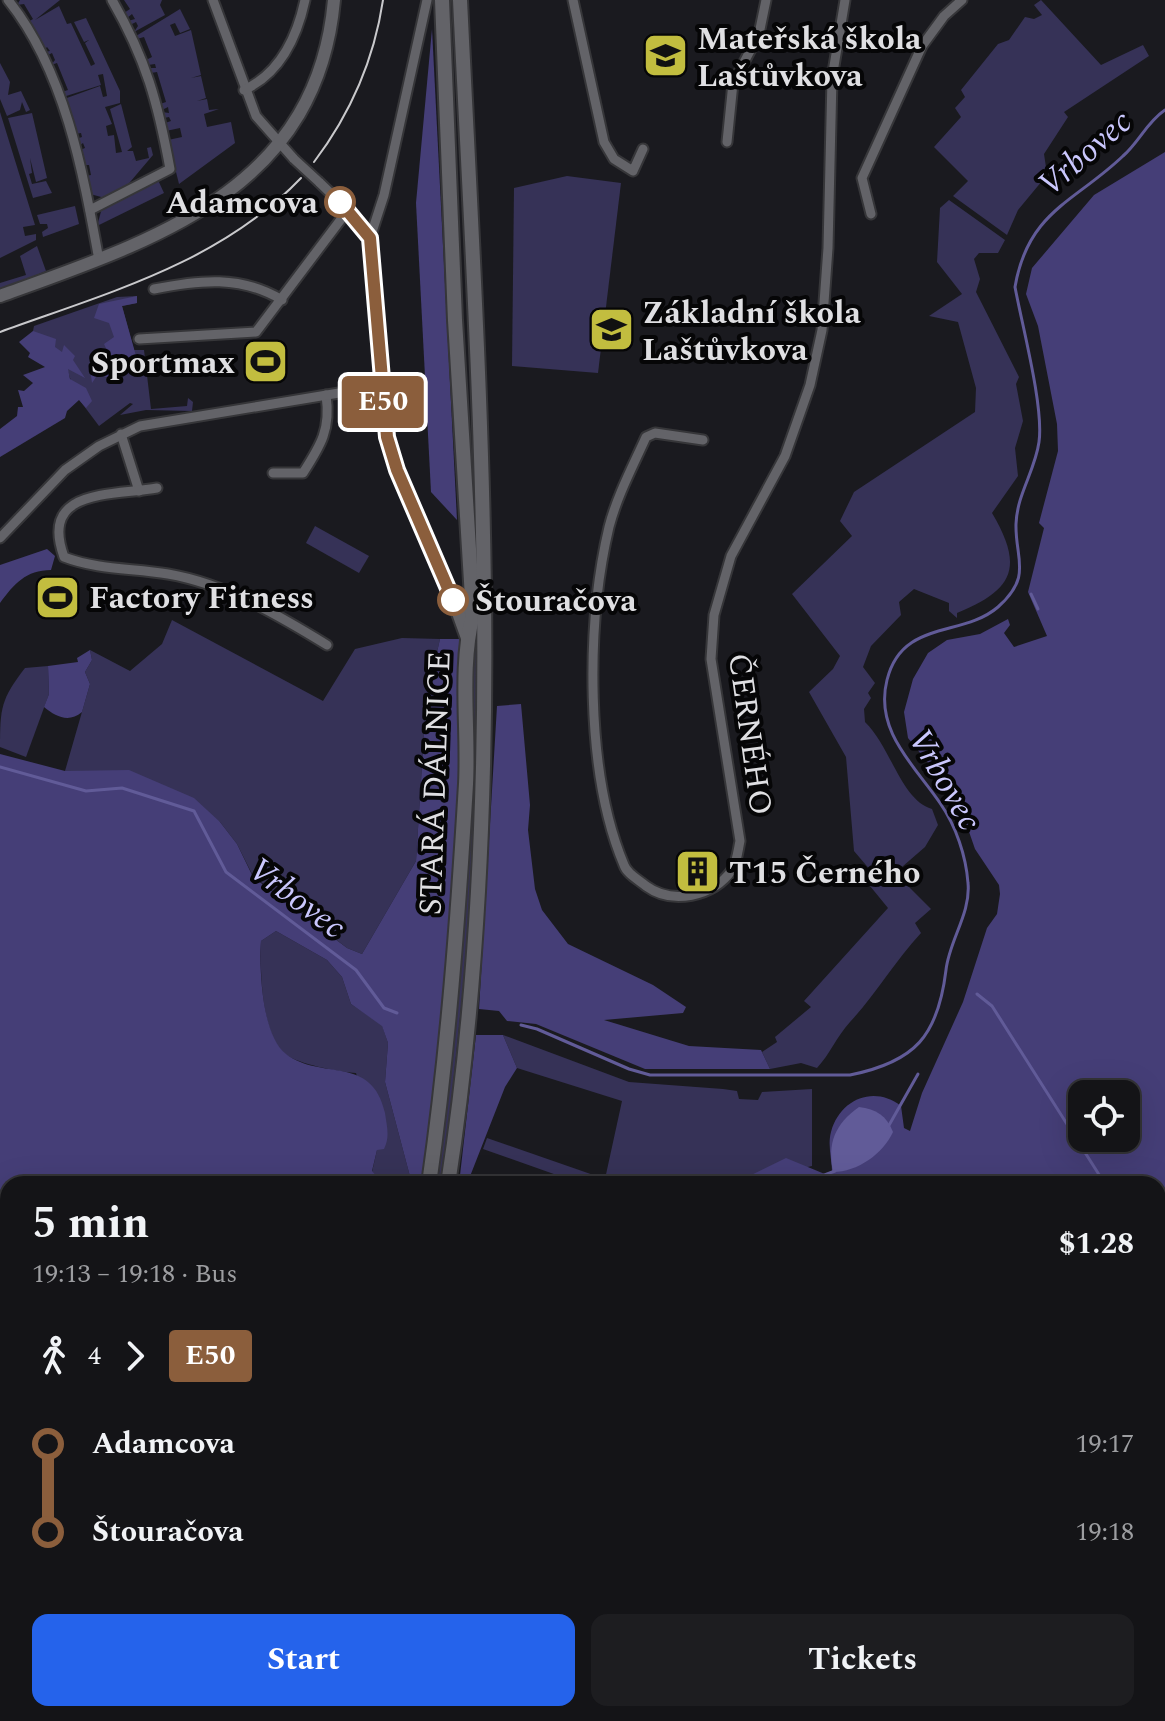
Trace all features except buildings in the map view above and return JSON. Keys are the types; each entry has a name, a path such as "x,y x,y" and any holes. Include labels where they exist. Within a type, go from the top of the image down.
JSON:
{"main road":[{"path":"437,2 460,2"},
{"name":"STARÁ DÁLNICE","path":"430,1176 453,995 466,775 467,638 473,614 437,2"},
{"name":"STARÁ DÁLNICE","path":"449,1176 461,1103 470,997 486,639 485,498 460,2"}],"street":[{"path":"8,0 23,19 53,79 90,210 99,260"},
{"path":"90,210 170,169 158,105 139,47 112,0"},
{"path":"213,0 228,33 244,90 259,121 348,210 370,238"},
{"path":"244,90 281,61 305,0"},
{"path":"0,296 99,260 210,207 254,173 280,145 303,111 318,78 329,40 334,0"},
{"path":"573,0 604,142 614,159 633,171 643,149"},
{"path":"727,142 733,83 759,34 766,0"},
{"name":"ČERNÉHO","path":"703,440 655,433 646,437 609,529 595,625 594,715 606,801 625,869 659,895 692,896 717,886 734,868 740,841 711,659 714,615 731,556 785,456 810,385 823,317 832,78 845,0"},
{"path":"871,214 862,178 922,46 944,16 962,0"},
{"path":"437,2 370,238 387,437 397,470 453,596 467,638"},
{"path":"139,339 256,332 348,210"},
{"path":"154,289 196,281 227,281 258,288 282,300"},
{"path":"0,538 65,470 121,434 140,426 381,386"},
{"path":"273,473 303,473 326,437 330,418 326,395"},
{"path":"121,434 139,491"},
{"path":"157,488 73,502 60,515 58,530 64,557 89,565 170,574 230,592 279,616 327,645"},
{"path":"453,596 473,614 486,639"}],"shaded area":[{"path":"20,0 60,0 35,20 59,6 67,24 71,23 91,66 95,64 85,43 89,40 84,42 74,22 86,18 120,91 120,103 105,107 112,124 106,126 108,136 114,135 116,153 122,152 110,109 121,104 132,147 127,151 133,151 136,161 149,158 147,148 151,147 153,155 125,188 105,198 90,194 85,176 91,175 89,165 82,165 80,150 85,148 83,143 79,146 76,139 82,137 81,133 75,134 64,99 100,86 103,97 107,96 103,74 98,75 101,85 63,97 62,92 68,90 57,63 51,65 55,60 52,53 46,56 45,52 50,51 47,47 44,50 28,22 33,19 24,4 17,5"},
{"path":"124,0 162,0 160,5 165,15 134,32 138,26 136,22 130,25 128,21 135,19 132,14 127,18 124,13 130,9"},
{"path":"1041,0 1101,65 1143,45 1149,56 1064,112 1068,117 1044,154 1049,187 1042,181 1018,210 1007,235 953,196 968,181 934,147 961,117 955,108 965,97 961,90 998,44 1009,40 1025,17 1034,19 1042,15 1034,5"},
{"path":"180,9 190,29 180,33 175,23 170,25 175,36 191,30 201,75 191,78 201,76 206,98 197,101 207,99 209,110 219,109 204,114 207,127 231,122 235,143 179,184 168,140 182,137 180,128 166,131 165,123 171,121 169,117 164,118 162,112 169,113 168,107 162,110 160,104 166,102 157,72 151,73 149,68 156,68 155,64 148,65 146,60 152,57 144,37 137,39 136,36"},
{"path":"432,29 457,520 431,492 416,203"},
{"path":"0,63 10,82 8,95 21,91 30,110 26,112 22,102 20,110 7,116 0,99"},
{"path":"0,112 35,225 23,227 25,236 36,234 36,240 0,258"},
{"path":"32,113 47,178 36,182 30,158 32,173 29,174 32,184 46,181 52,193 33,198 8,118"},
{"path":"1165,152 1165,1176 832,1176 831,1132 835,1121 850,1104 869,1096 891,1100 901,1106 904,1128 910,1131 922,1093 963,1002 987,928 997,914 999,885 975,849 958,800 908,738 904,712 913,679 928,653 947,640 980,634 1008,619 1010,625 1004,633 1014,647 1047,636 1028,592 1044,528 1039,523 1058,451 1057,424 1038,326 1026,294 1032,268 1094,195"},
{"path":"567,176 621,183 598,373 512,366 514,188"},
{"path":"158,180 164,193 97,226 102,208"},
{"path":"949,200 1005,240 998,253 979,253 974,259 980,279 976,292 1019,377 1016,384 1023,421 1015,448 1018,476 992,513 1008,548 1008,575 991,595 957,613 957,618 949,611 949,603 914,589 899,602 901,615 871,646 863,667 875,683 868,693 871,698 864,709 865,722 912,795 932,809 938,825 925,847 895,873 931,909 915,923 921,933 845,1027 817,1068 801,1063 770,1069 762,1052 777,1042 775,1037 811,1007 804,1001 888,908 870,886 877,878 854,851 846,757 809,692 833,669 840,656 792,594 852,536 840,521 854,492 975,412 976,388 958,322 929,316 962,294 937,262 940,208"},
{"path":"75,206 79,224 43,237 42,232 48,228 47,224 40,224 37,215"},
{"path":"37,246 46,271 0,290 0,283 26,275 20,256"},
{"path":"137,296 137,303 122,306 134,350 144,350 151,409 187,406 188,398 193,402 192,411 146,410 120,415 133,404 130,403 99,426 75,394 66,365 32,336 34,326 117,297"},
{"path":"137,296 137,303 122,306 138,363 130,365 124,361 118,365 120,374 111,379 98,374 92,383 90,369 110,357 104,344 114,337 109,323 94,318 99,304"},
{"path":"33,331 56,339 55,347 62,352 64,345 75,356 73,360 85,378 68,369 70,379 86,388 92,401 86,408 79,400 67,411 65,418 0,457 0,429 17,416 18,407 23,407 18,390 24,391 33,383 23,375 45,367 28,357 30,353 19,342"},
{"path":"315,526 369,556 359,573 306,543"},
{"path":"47,549 55,556 51,570 34,572 21,579 0,603 0,565"},
{"path":"172,620 323,701 355,649 402,638 440,639 426,701 416,861 362,954 347,948 253,876 237,844 220,822 65,771 90,684 85,672 92,660 90,650 130,671 162,644"},
{"path":"440,639 460,639 460,774 446,994 423,1176 410,1176 385,1082 388,1043 382,1026 351,1004 342,977 327,960 276,931 261,941 264,1001 272,1033 286,1054 300,1062 357,1076 369,1083 378,1095 385,1113 387,1136 384,1149 377,1150 372,1171 376,1176 0,1176 0,754 65,771 129,770 194,798 220,822 237,844 253,877 347,948 362,954 416,861 426,701"},
{"path":"475,640 480,640 472,900 444,1176 439,1176 462,953"},
{"path":"90,650 92,660 85,672 90,684 82,712 67,718 53,714 44,707 49,694 48,666 78,662 77,658"},
{"path":"48,666 49,694 26,757 0,747 2,713 11,688 25,668"},
{"path":"521,704 530,805 528,830 535,889 542,910 568,944 653,985 686,1007 683,1013 604,1020 689,1046 761,1050 770,1069 645,1069 536,1024 507,1021 499,1011 479,1009 497,706"},
{"path":"276,931 327,960 342,977 351,1004 382,1025 388,1043 385,1082 410,1176 376,1176 372,1172 377,1150 356,1073 299,1061 285,1054 277,1045 264,1001 261,941"},
{"path":"476,1035 503,1035 517,1068 505,1087 470,1176 460,1176"},
{"path":"503,1035 629,1082 723,1089 737,1091 739,1099 758,1100 762,1092 812,1089 812,1166 768,1176 606,1176 622,1101 517,1068"},
{"path":"859,1107 880,1114 893,1132 883,1148 868,1160 851,1169 833,1172 831,1152 835,1135 844,1120"},
{"path":"487,1138 596,1176 559,1176 483,1149"},
{"path":"786,1158 830,1176 749,1176"}],"waterway":[{"name":"Vrbovec","path":"521,1025 650,1075 850,1075 891,1062 907,1053 929,1029 937,1012 948,959 966,905 967,873 951,821 891,732 886,716 887,680 895,661 906,647 919,638 984,617 998,607 1015,586 1020,567 1017,513 1037,453 1040,427 1015,287 1021,261 1042,224 1123,156 1165,110"},
{"path":"1031,594 1038,609"},
{"name":"Vrbovec","path":"0,767 86,791 122,788 194,811 226,872 356,970 384,1008 397,1013"},
{"path":"977,994 992,1006 1100,1176"},
{"path":"888,1127 918,1074"},
{"path":"822,1176 835,1171"}],"tram line":[{"path":"314,162 339,124 359,85 374,44 383,0"},
{"path":"0,332 121,289 198,254 269,207 301,178"}],"bus line":[{"name":"E50","path":"340,202 370,238 387,437 397,470 453,600"}],"place":[{"name":"Mateřská škola Laštůvkova","path":"666,56"},
{"name":"Adamcova","path":"340,202"},
{"name":"Základní škola Laštůvkova","path":"611,330"},
{"name":"Sportmax","path":"266,362"},
{"name":"Factory Fitness","path":"58,597"},
{"name":"Štouračova","path":"453,600"},
{"name":"T15 Černého","path":"698,872"}]}
